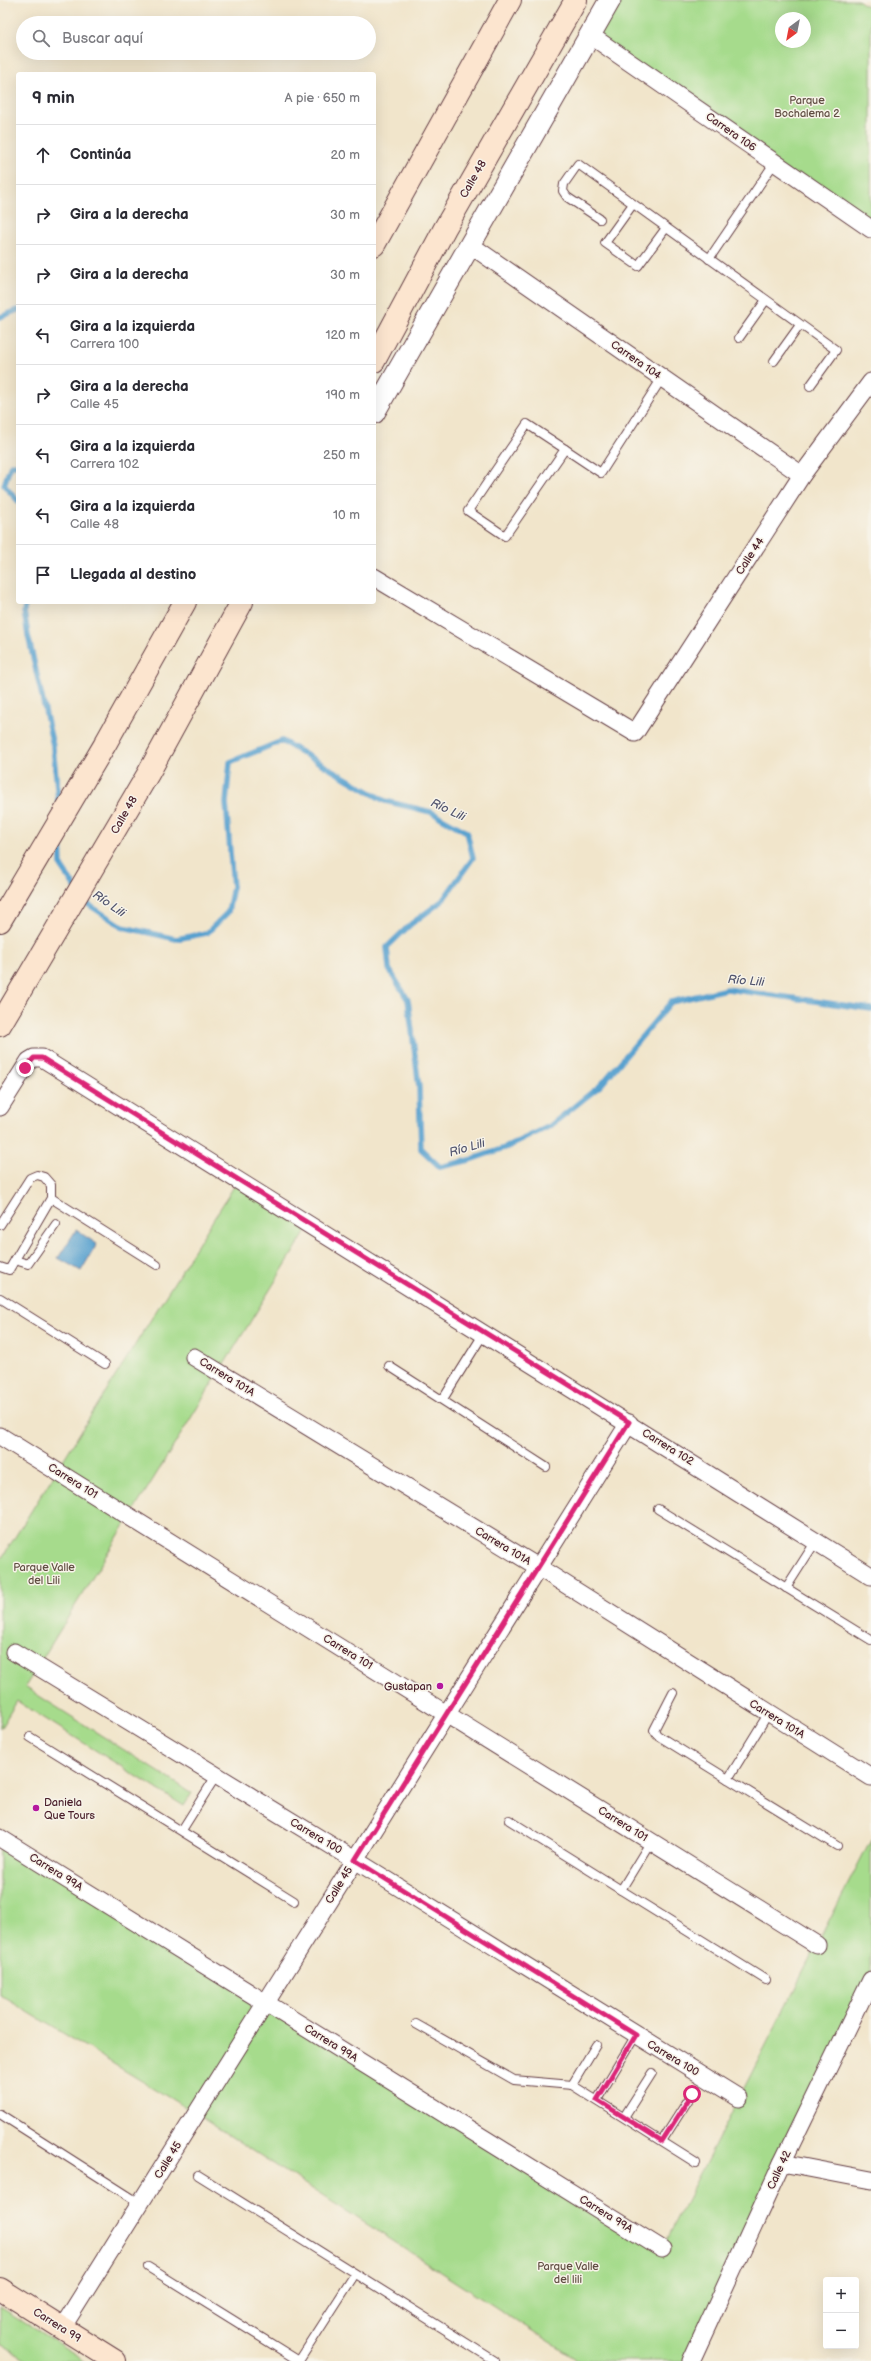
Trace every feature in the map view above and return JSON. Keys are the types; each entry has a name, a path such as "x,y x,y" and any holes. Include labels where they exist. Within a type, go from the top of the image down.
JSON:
{"main road":[{"path":"376,241 510,0"},
{"name":"Calle 48","path":"376,357 445,228 576,0"},
{"name":"Calle 48","path":"0,1025 148,774 241,604"},
{"path":"0,921 104,746 181,609"},
{"name":"Carrera 99","path":"0,2289 115,2361"}],"street":[{"path":"376,408 610,0"},
{"name":"Carrera 106","path":"590,35 871,229"},
{"name":"Carrera 104","path":"470,244 802,475"},
{"name":"Calle 44","path":"376,578 635,733 802,475 871,382"},
{"path":"223,638 249,604"},
{"name":"Carrera 102","path":"0,1107 29,1061 34,1058 42,1058 629,1422 871,1576"},
{"name":"Carrera 101A","path":"194,1357 538,1567 768,1714 871,1776"},
{"name":"Calle 45","path":"62,2328 629,1422"},
{"name":"Carrera 101","path":"0,1436 447,1713 817,1945"},
{"name":"Carrera 100","path":"14,1652 355,1860 739,2098"},
{"name":"Carrera 99A","path":"0,1838 662,2249"},
{"name":"Calle 42","path":"691,2361 782,2163 871,1980"},
{"path":"782,2163 871,2180"}],"lane":[{"path":"709,259 775,162"},
{"path":"600,219 567,197 563,191 564,184 578,164 836,350 810,386"},
{"path":"633,204 606,243 638,266 666,228"},
{"path":"739,338 766,300"},
{"path":"774,361 800,325"},
{"path":"565,449 505,536 468,511 527,424 565,449 601,473 662,378"},
{"path":"0,1225 30,1178 37,1175 48,1181 52,1189 51,1198 7,1271 0,1267"},
{"path":"51,1198 157,1265"},
{"path":"15,1260 28,1264 56,1224"},
{"path":"0,1298 105,1364"},
{"path":"443,1399 484,1332"},
{"path":"389,1366 443,1399 546,1467"},
{"path":"658,1509 871,1640"},
{"path":"786,1588 816,1541"},
{"path":"673,1693 654,1730 657,1735 837,1846"},
{"path":"728,1779 768,1714"},
{"path":"30,1737 182,1830 294,1901"},
{"path":"182,1830 216,1776"},
{"path":"509,1820 766,1980"},
{"path":"622,1890 651,1841"},
{"path":"416,2024 514,2080 551,2085 572,2085 696,2163"},
{"path":"597,2100 636,2035"},
{"path":"572,2085 596,2045"},
{"path":"624,2117 652,2073"},
{"path":"662,2141 692,2094"},
{"path":"0,2114 141,2204"},
{"path":"198,2175 495,2361"},
{"path":"148,2267 299,2361 355,2274"}],"green space":[{"name":"Parque Bochalema 2","path":"610,0 858,0 871,9 871,229 590,35"},
{"name":"Parque Valle del Lili","path":"238,1180 310,1225 25,1687 192,1793 184,1806 17,1701 0,1729 0,1561"},
{"name":"Parque Valle del lili","path":"0,1838 662,2249 871,1839 871,1980 691,2361 579,2361 196,2114 0,1995"},
{"path":"0,2307 86,2361 28,2361 0,2344"}],"water":[{"path":"76,1230 97,1244 81,1271 58,1258"}],"waterway":[{"name":"Río Lili","path":"0,317 16,311"},
{"name":"Río Lili","path":"16,465 11,465 4,485 16,499"},
{"name":"Río Lili","path":"26,604 24,611 28,635 53,746 59,809"},
{"name":"Río Lili","path":"82,897 86,903 123,927 176,939 207,933 228,912 233,887 226,803 230,762 282,741 385,801 431,812 467,832 473,858 442,901 411,924 387,947 389,969 408,1000 419,1087 421,1149 440,1167 470,1160 507,1147 550,1126 601,1085 671,1002 727,989 871,1009"},
{"name":"Río Lili","path":"60,834 61,866 75,887"}],"place":[{"name":"Gustapan","path":"440,1686"},
{"name":"Daniela Que Tours","path":"36,1808"}],"route":[{"path":"25,1068 29,1061 34,1058 42,1058 629,1422 355,1860 636,2035 597,2100 662,2141 692,2094"}]}
